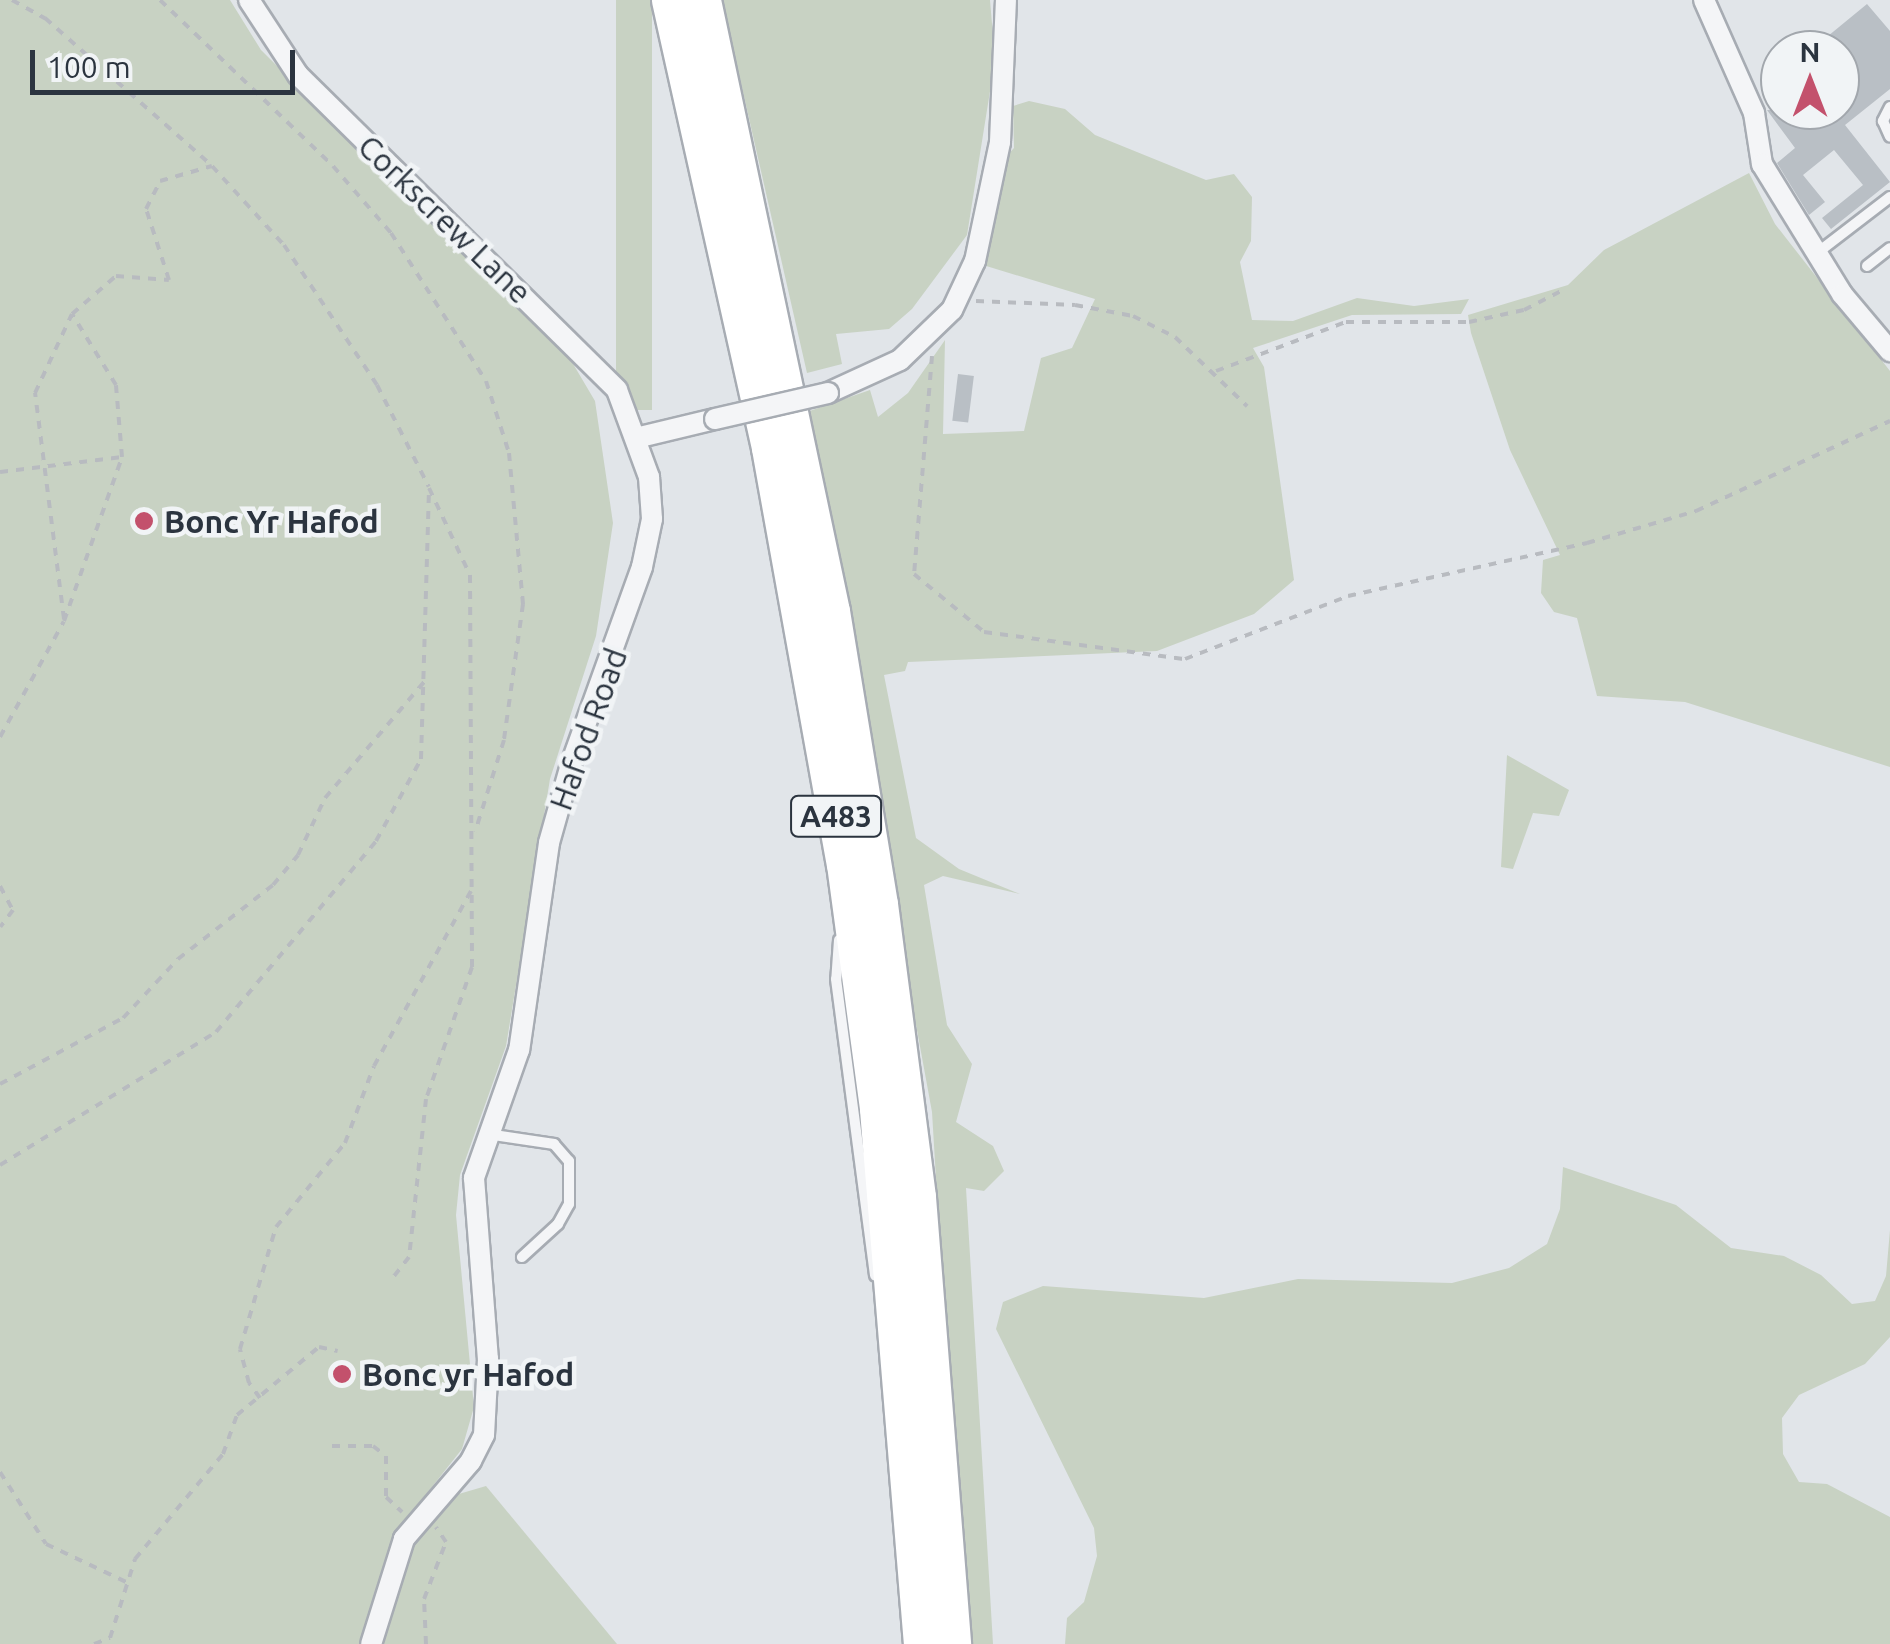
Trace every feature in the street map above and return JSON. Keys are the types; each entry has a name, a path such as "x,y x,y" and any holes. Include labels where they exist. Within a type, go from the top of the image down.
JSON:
{"highway":[{"name":"A483","path":"669,0 769,448 844,864 878,1110 921,1644"},
{"name":"A483","path":"703,0 832,611 880,904 918,1197 952,1644"}],"street":[{"name":"Corkscrew Lane","path":"249,0 298,75 618,390 640,437"},
{"path":"640,437 828,393 900,360 956,301 975,261 1000,142 1006,0"},
{"path":"1704,0 1754,114 1762,164 1817,252 1890,350"},
{"name":"Hafod Road","path":"371,1644 404,1538 471,1461 484,1435 488,1359 474,1178 486,1133 520,1050 550,843 572,761 642,568 652,518 640,437"}],"lane":[{"path":"1890,107 1883,120 1890,137"},
{"path":"1817,252 1890,197"},
{"path":"1867,266 1890,248"},
{"path":"486,1133 554,1144 570,1160 569,1204 558,1224 522,1257"}],"path":[{"path":"12,0 45,18 212,166 284,245 377,386 470,576 472,967 426,1099 409,1257 392,1279"},
{"path":"160,0 368,206 486,381 508,453 523,604 504,740 474,835"},
{"path":"64,621 41,463 36,393 72,314 116,276 169,280 146,209 160,182 212,166"},
{"path":"1216,372 1346,322 1469,322 1524,310 1566,289"},
{"path":"956,301 1075,305 1133,316 1176,337 1247,406"},
{"path":"0,737 64,621 122,457 116,384 72,314"},
{"path":"934,326 914,574 984,632 1185,659 1348,596 1587,543 1696,511 1890,421"},
{"path":"0,472 41,463 122,457"},
{"path":"0,1165 216,1032 376,841 420,759 426,680 429,488"},
{"path":"0,1084 123,1018 178,959 272,885 298,855 326,798 426,680"},
{"path":"0,886 13,910 0,928"},
{"path":"260,1398 248,1384 240,1348 276,1226 345,1143 374,1066 473,886"},
{"path":"94,1644 110,1638 135,1559 223,1454 237,1414 319,1347 338,1352"},
{"path":"332,1446 374,1446 386,1456 386,1496 394,1511 414,1506 446,1542 424,1599 426,1644"},
{"path":"0,1472 46,1544 126,1582"}],"green space":[{"path":"0,0 230,0 261,50 569,357 595,401 613,523 596,636 550,779 506,1046 460,1175 456,1215 474,1407 462,1449 401,1526 364,1644 0,1644"},
{"path":"616,0 652,0 652,410 616,410"},
{"path":"722,0 990,0 995,60 967,235 912,309 889,329 836,334 842,364 807,373"},
{"path":"1029,101 1065,109 1095,135 1206,180 1234,174 1252,197 1251,241 1240,262 1252,320 1293,321 1357,298 1414,306 1469,299 1461,314 1352,315 1253,348 1264,367 1294,580 1254,614 1157,651 908,662 905,671 884,675 916,838 959,869 1020,894 943,876 924,885 947,1025 972,1064 956,1122 993,1146 1004,1171 984,1191 966,1188 993,1644 964,1644 932,1112 804,413 870,390 878,417 908,393 945,340 943,434 1024,431 1041,358 1072,348 1095,299 983,265 1000,163 1014,148 1013,106"},
{"path":"1749,173 1775,224 1890,371 1890,767 1685,702 1597,696 1577,618 1554,612 1541,593 1543,560 1560,555 1510,450 1471,333 1468,315 1568,285 1604,250"},
{"path":"1507,755 1569,790 1559,816 1533,813 1513,869 1501,867"},
{"path":"1563,1167 1676,1205 1731,1248 1784,1256 1821,1275 1852,1304 1875,1301 1886,1276 1890,1230 1890,1337 1865,1364 1799,1395 1782,1418 1783,1454 1799,1482 1827,1484 1890,1517 1890,1644 1065,1644 1067,1618 1084,1602 1097,1556 1094,1528 996,1329 1003,1302 1043,1286 1204,1298 1298,1279 1452,1283 1509,1268 1547,1244 1560,1209"},
{"path":"486,1486 617,1644 382,1644 409,1549 452,1496"}],"building":[{"path":"1867,4 1890,31 1890,89 1860,113 1860,30 1835,30"},
{"path":"1782,130 1849,130 1890,182 1831,229 1822,218 1863,185 1834,150 1803,175 1825,202 1809,215 1777,163 1795,148"},
{"path":"958,374 974,376 968,423 952,421"}],"place":[{"name":"Bonc Yr Hafod","path":"144,521"},
{"name":"Bonc yr Hafod","path":"342,1374"}]}
